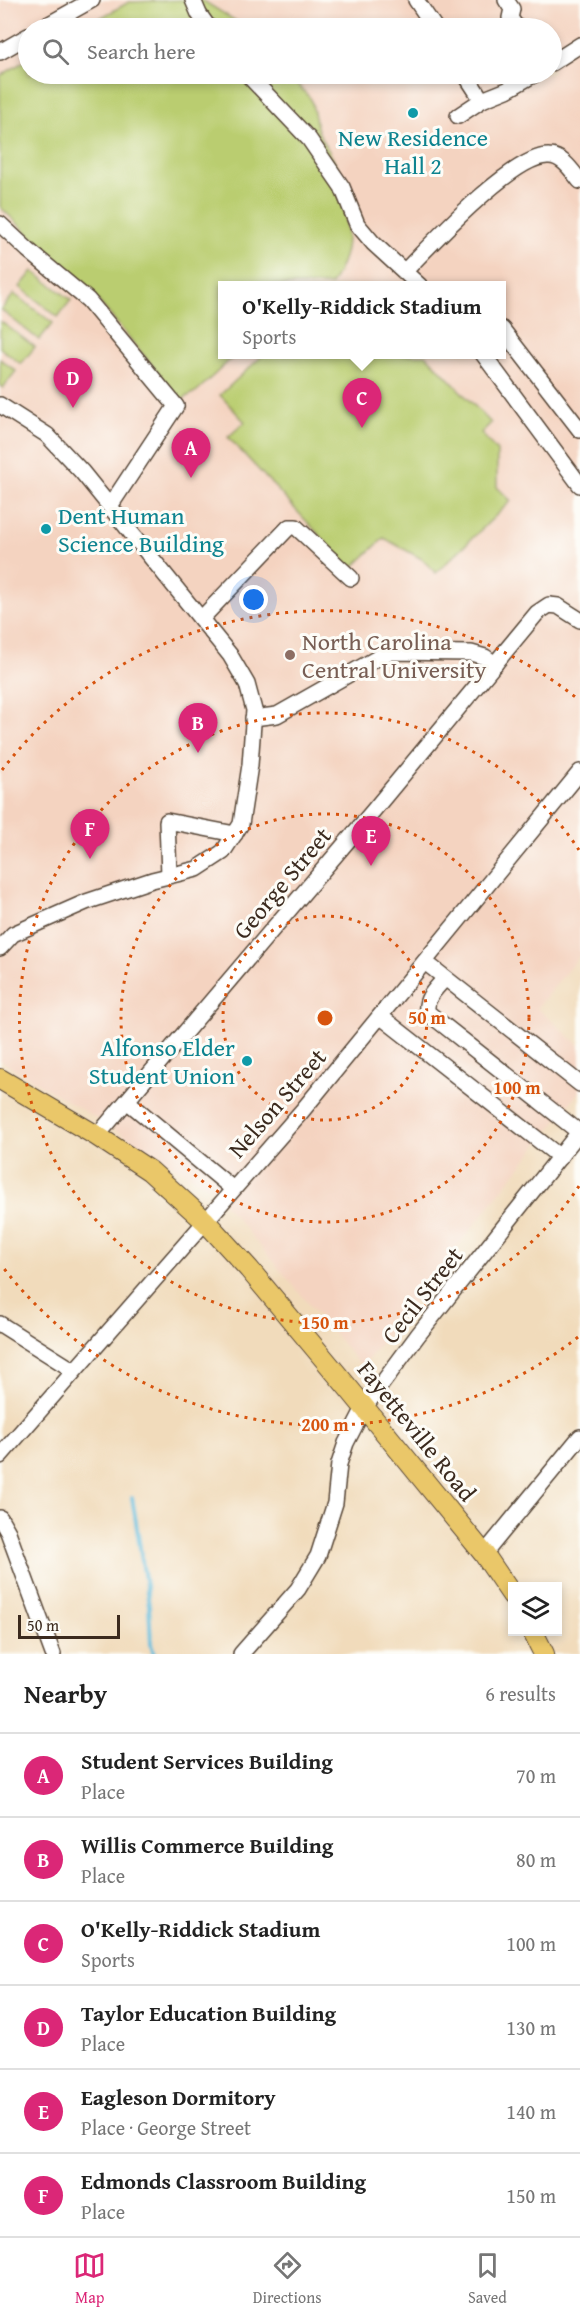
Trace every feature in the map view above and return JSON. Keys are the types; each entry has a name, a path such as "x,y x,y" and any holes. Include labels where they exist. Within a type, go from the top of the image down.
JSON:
{"main road":[{"name":"Fayetteville Road","path":"0,1079 97,1136 150,1172 205,1221 249,1269 364,1408 484,1554 508,1588"},
{"path":"535,1636 544,1654"}],"street":[{"path":"54,18 69,6 92,0"},
{"path":"193,0 202,18"},
{"path":"416,0 428,18"},
{"path":"506,0 512,9 510,18"},
{"path":"0,52 18,42"},
{"path":"562,57 580,45"},
{"path":"257,84 309,139 342,187 357,224 373,243 416,281"},
{"path":"472,84 482,100"},
{"path":"458,116 482,100 517,84"},
{"path":"405,271 476,199 537,157 556,157 563,161 580,181"},
{"path":"0,224 88,300 176,406 110,506"},
{"path":"506,335 580,430"},
{"path":"487,359 580,485"},
{"path":"0,405 47,435 82,472 230,655 247,684 254,710 250,765 241,824 223,852 197,869 169,875 86,902 13,934 0,948"},
{"path":"201,618 289,527 296,527 351,578"},
{"name":"George Street","path":"97,1136 537,613 549,605 558,606 580,620"},
{"path":"253,718 277,715 388,652 473,653 495,664"},
{"name":"Nelson Street","path":"0,1456 302,1111 580,772"},
{"path":"169,875 167,821 235,834"},
{"path":"425,962 580,1084"},
{"path":"445,978 430,995 426,1004 427,1012 580,1132"},
{"path":"380,1016 560,1157"},
{"path":"127,1101 233,1189"},
{"name":"Cecil Street","path":"242,1654 298,1589 318,1556 335,1503 339,1464 346,1443 364,1408 418,1335 580,1132"},
{"path":"0,1324 74,1370"},
{"path":"484,1554 580,1437"},
{"path":"0,1518 8,1532 53,1654"}],"shaded area":[{"name":"North Carolina Central University","path":"0,0 580,0 580,955 537,1008 580,1046 580,1091 362,1367 212,1189 0,1060"}],"green space":[{"path":"202,0 231,18 100,18 129,2"},
{"path":"18,65 18,84 297,84 311,99 318,131 354,198 343,204 347,226 345,255 333,281 218,281 218,359 231,359 197,391 181,400 95,297 0,207 0,76"},
{"path":"33,271 71,300 58,317 20,287"},
{"path":"14,294 53,323 39,340 1,310"},
{"path":"0,321 35,347 21,364 0,348"},
{"path":"0,359 16,371 3,388 0,386"},
{"path":"259,359 430,359 491,423 481,433 497,451 497,487 511,501 436,573 422,559 384,538 351,569 228,437 245,422 220,395"}],"waterway":[{"path":"132,1497 149,1605 151,1644 154,1654"}],"place":[{"name":"New Residence Hall 2","path":"413,113"},
{"name":"Taylor Education Building","path":"73,408"},
{"name":"O'Kelly-Riddick Stadium","path":"362,428"},
{"name":"Student Services Building","path":"191,478"},
{"name":"Dent Human Science Building","path":"46,529"},
{"name":"North Carolina Central University","path":"290,655"},
{"name":"Willis Commerce Building","path":"198,753"},
{"name":"Edmonds Classroom Building","path":"90,859"},
{"name":"Eagleson Dormitory","path":"371,866"},
{"name":"Alfonso Elder Student Union","path":"247,1061"}]}
